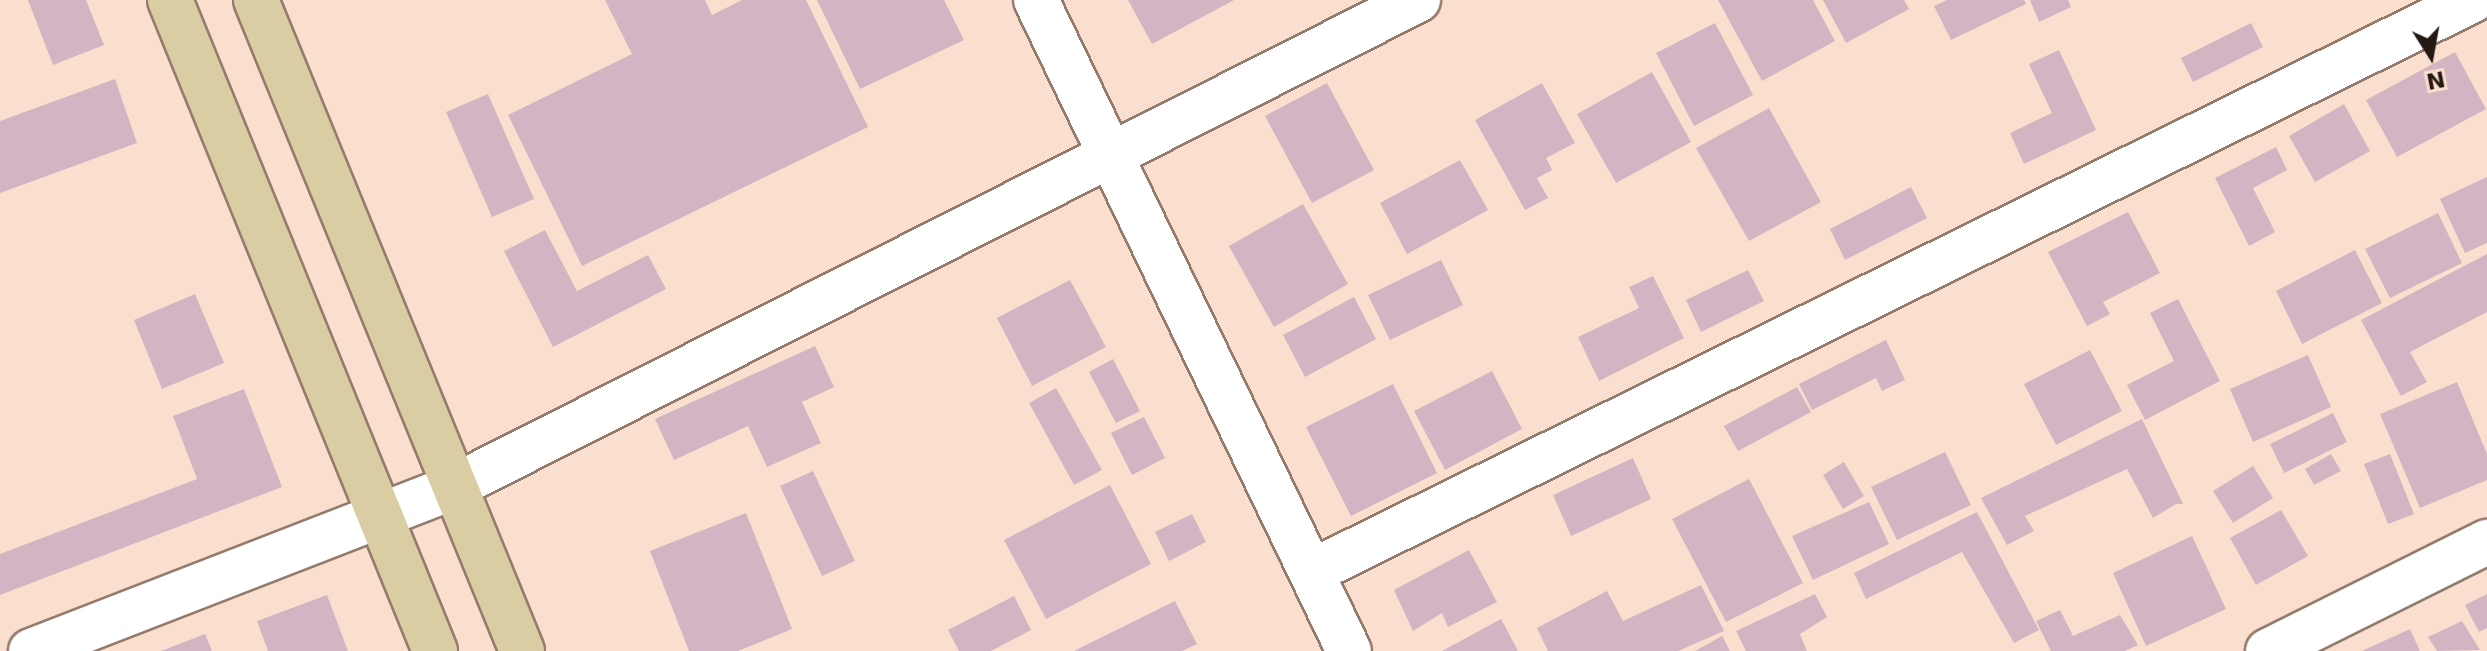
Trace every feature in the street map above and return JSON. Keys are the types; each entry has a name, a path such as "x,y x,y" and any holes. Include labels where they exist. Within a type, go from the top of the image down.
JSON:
{"main road":[{"path":"170,0 435,651"},
{"path":"256,0 522,651"}],"street":[{"path":"1036,0 1349,651"},
{"path":"31,651 453,487 1418,0"},
{"path":"1311,572 2473,0"},
{"path":"2268,651 2487,542"}],"building":[{"path":"28,0 86,0 104,45 53,65"},
{"path":"605,0 705,0 712,15 742,0 806,0 868,127 582,266 508,115 632,54"},
{"path":"817,0 944,0 964,40 860,89"},
{"path":"1128,0 1234,0 1152,44"},
{"path":"1718,0 1813,0 1835,41 1762,81"},
{"path":"1823,0 1904,0 1909,9 1846,43"},
{"path":"1947,0 2024,0 2026,4 1951,40 1934,6"},
{"path":"2030,0 2068,0 2071,7 2039,22"},
{"path":"1715,23 1753,95 1694,126 1656,53"},
{"path":"2251,23 2263,47 2193,82 2181,58"},
{"path":"2059,50 2096,130 2024,164 2010,133 2052,113 2029,64"},
{"path":"2455,52 2486,109 2397,157 2366,100"},
{"path":"1652,72 1691,142 1616,183 1577,114"},
{"path":"115,79 137,143 0,193 0,121"},
{"path":"1327,83 1374,170 1312,203 1265,116"},
{"path":"1542,83 1575,143 1546,158 1552,170 1537,178 1548,198 1525,210 1475,120"},
{"path":"488,94 534,199 492,217 446,112"},
{"path":"2344,104 2370,151 2315,182 2289,136"},
{"path":"1769,108 1821,202 1749,241 1696,148"},
{"path":"2276,147 2287,170 2253,188 2275,232 2249,246 2215,178"},
{"path":"1460,160 1488,210 1407,254 1380,203"},
{"path":"2487,177 2487,243 2465,253 2440,199"},
{"path":"1911,187 1927,218 1845,260 1830,229"},
{"path":"1303,204 1348,284 1274,327 1229,246"},
{"path":"2128,212 2160,273 2103,302 2110,314 2087,326 2048,252"},
{"path":"2438,213 2462,263 2390,298 2365,249"},
{"path":"545,230 577,291 648,255 666,289 553,347 504,251"},
{"path":"2355,250 2382,303 2302,344 2276,291"},
{"path":"2487,254 2487,312 2410,352 2427,382 2401,396 2361,320"},
{"path":"1441,260 1463,305 1390,340 1368,295"},
{"path":"1748,270 1764,301 1701,332 1686,300"},
{"path":"1653,276 1684,338 1599,381 1578,337 1639,308 1629,287"},
{"path":"1070,280 1106,347 1032,386 997,318"},
{"path":"195,294 224,363 162,389 134,320"},
{"path":"1354,297 1376,339 1305,377 1283,335"},
{"path":"2178,299 2220,381 2145,420 2127,385 2174,361 2150,313"},
{"path":"1886,340 1905,380 1882,391 1876,378 1812,410 1799,384"},
{"path":"815,346 834,387 802,402 821,443 767,467 748,426 674,460 655,419"},
{"path":"2090,350 2122,411 2056,445 2024,384"},
{"path":"2308,355 2331,407 2253,442 2230,389"},
{"path":"1113,359 1140,411 1116,423 1089,372"},
{"path":"1492,371 1522,429 1445,470 1414,411"},
{"path":"2457,382 2487,454 2487,480 2420,508 2380,414"},
{"path":"1393,384 1437,473 1351,516 1306,427"},
{"path":"1797,387 1811,412 1738,451 1724,426"},
{"path":"1056,388 1102,470 1074,485 1029,403"},
{"path":"244,389 282,487 0,595 0,554 197,479 173,416"},
{"path":"2333,413 2347,442 2284,473 2270,444"},
{"path":"1144,417 1165,458 1132,475 1111,433"},
{"path":"2142,419 2183,504 2176,504 2153,518 2127,469 2025,516 2034,531 2007,545 1981,498"},
{"path":"1945,452 1971,505 1897,540 1871,487"},
{"path":"2331,454 2341,471 2314,485 2305,469"},
{"path":"2390,454 2414,514 2388,524 2364,464"},
{"path":"1633,458 1651,499 1571,536 1553,495"},
{"path":"1844,462 1864,496 1843,509 1823,475"},
{"path":"2253,466 2273,498 2233,523 2213,491"},
{"path":"813,471 855,561 822,576 780,486"},
{"path":"1749,479 1803,583 1726,622 1672,519"},
{"path":"1110,485 1151,564 1046,619 1004,540"},
{"path":"1869,502 1889,544 1813,580 1792,536"},
{"path":"2281,510 2308,556 2256,585 2230,538"},
{"path":"1977,512 2039,630 2014,643 1962,552 1866,599 1854,573"},
{"path":"746,513 792,629 738,651 689,651 650,551"},
{"path":"1192,514 1206,542 1169,561 1155,532"},
{"path":"2192,536 2226,609 2146,646 2113,573"},
{"path":"1469,550 1497,602 1448,627 1442,613 1413,631 1394,590"},
{"path":"1701,585 1724,631 1678,651 1548,651 1537,628 1607,591 1623,621"},
{"path":"1815,594 1827,617 1800,634 1807,651 1746,651 1736,631"},
{"path":"2487,594 2487,628 2479,632 2465,605"},
{"path":"327,595 348,651 268,651 257,621"},
{"path":"1014,596 1031,630 991,651 959,651 948,630"},
{"path":"1175,601 1197,644 1182,651 1074,651"},
{"path":"2060,610 2073,636 2120,615 2138,645 2125,651 2051,651 2036,621"},
{"path":"1501,619 1518,651 1442,651"},
{"path":"2462,621 2480,650 2437,651 2428,637"},
{"path":"2410,629 2420,651 2362,651"},
{"path":"205,634 212,651 161,651"},
{"path":"1722,636 1730,651 1695,651"}]}
